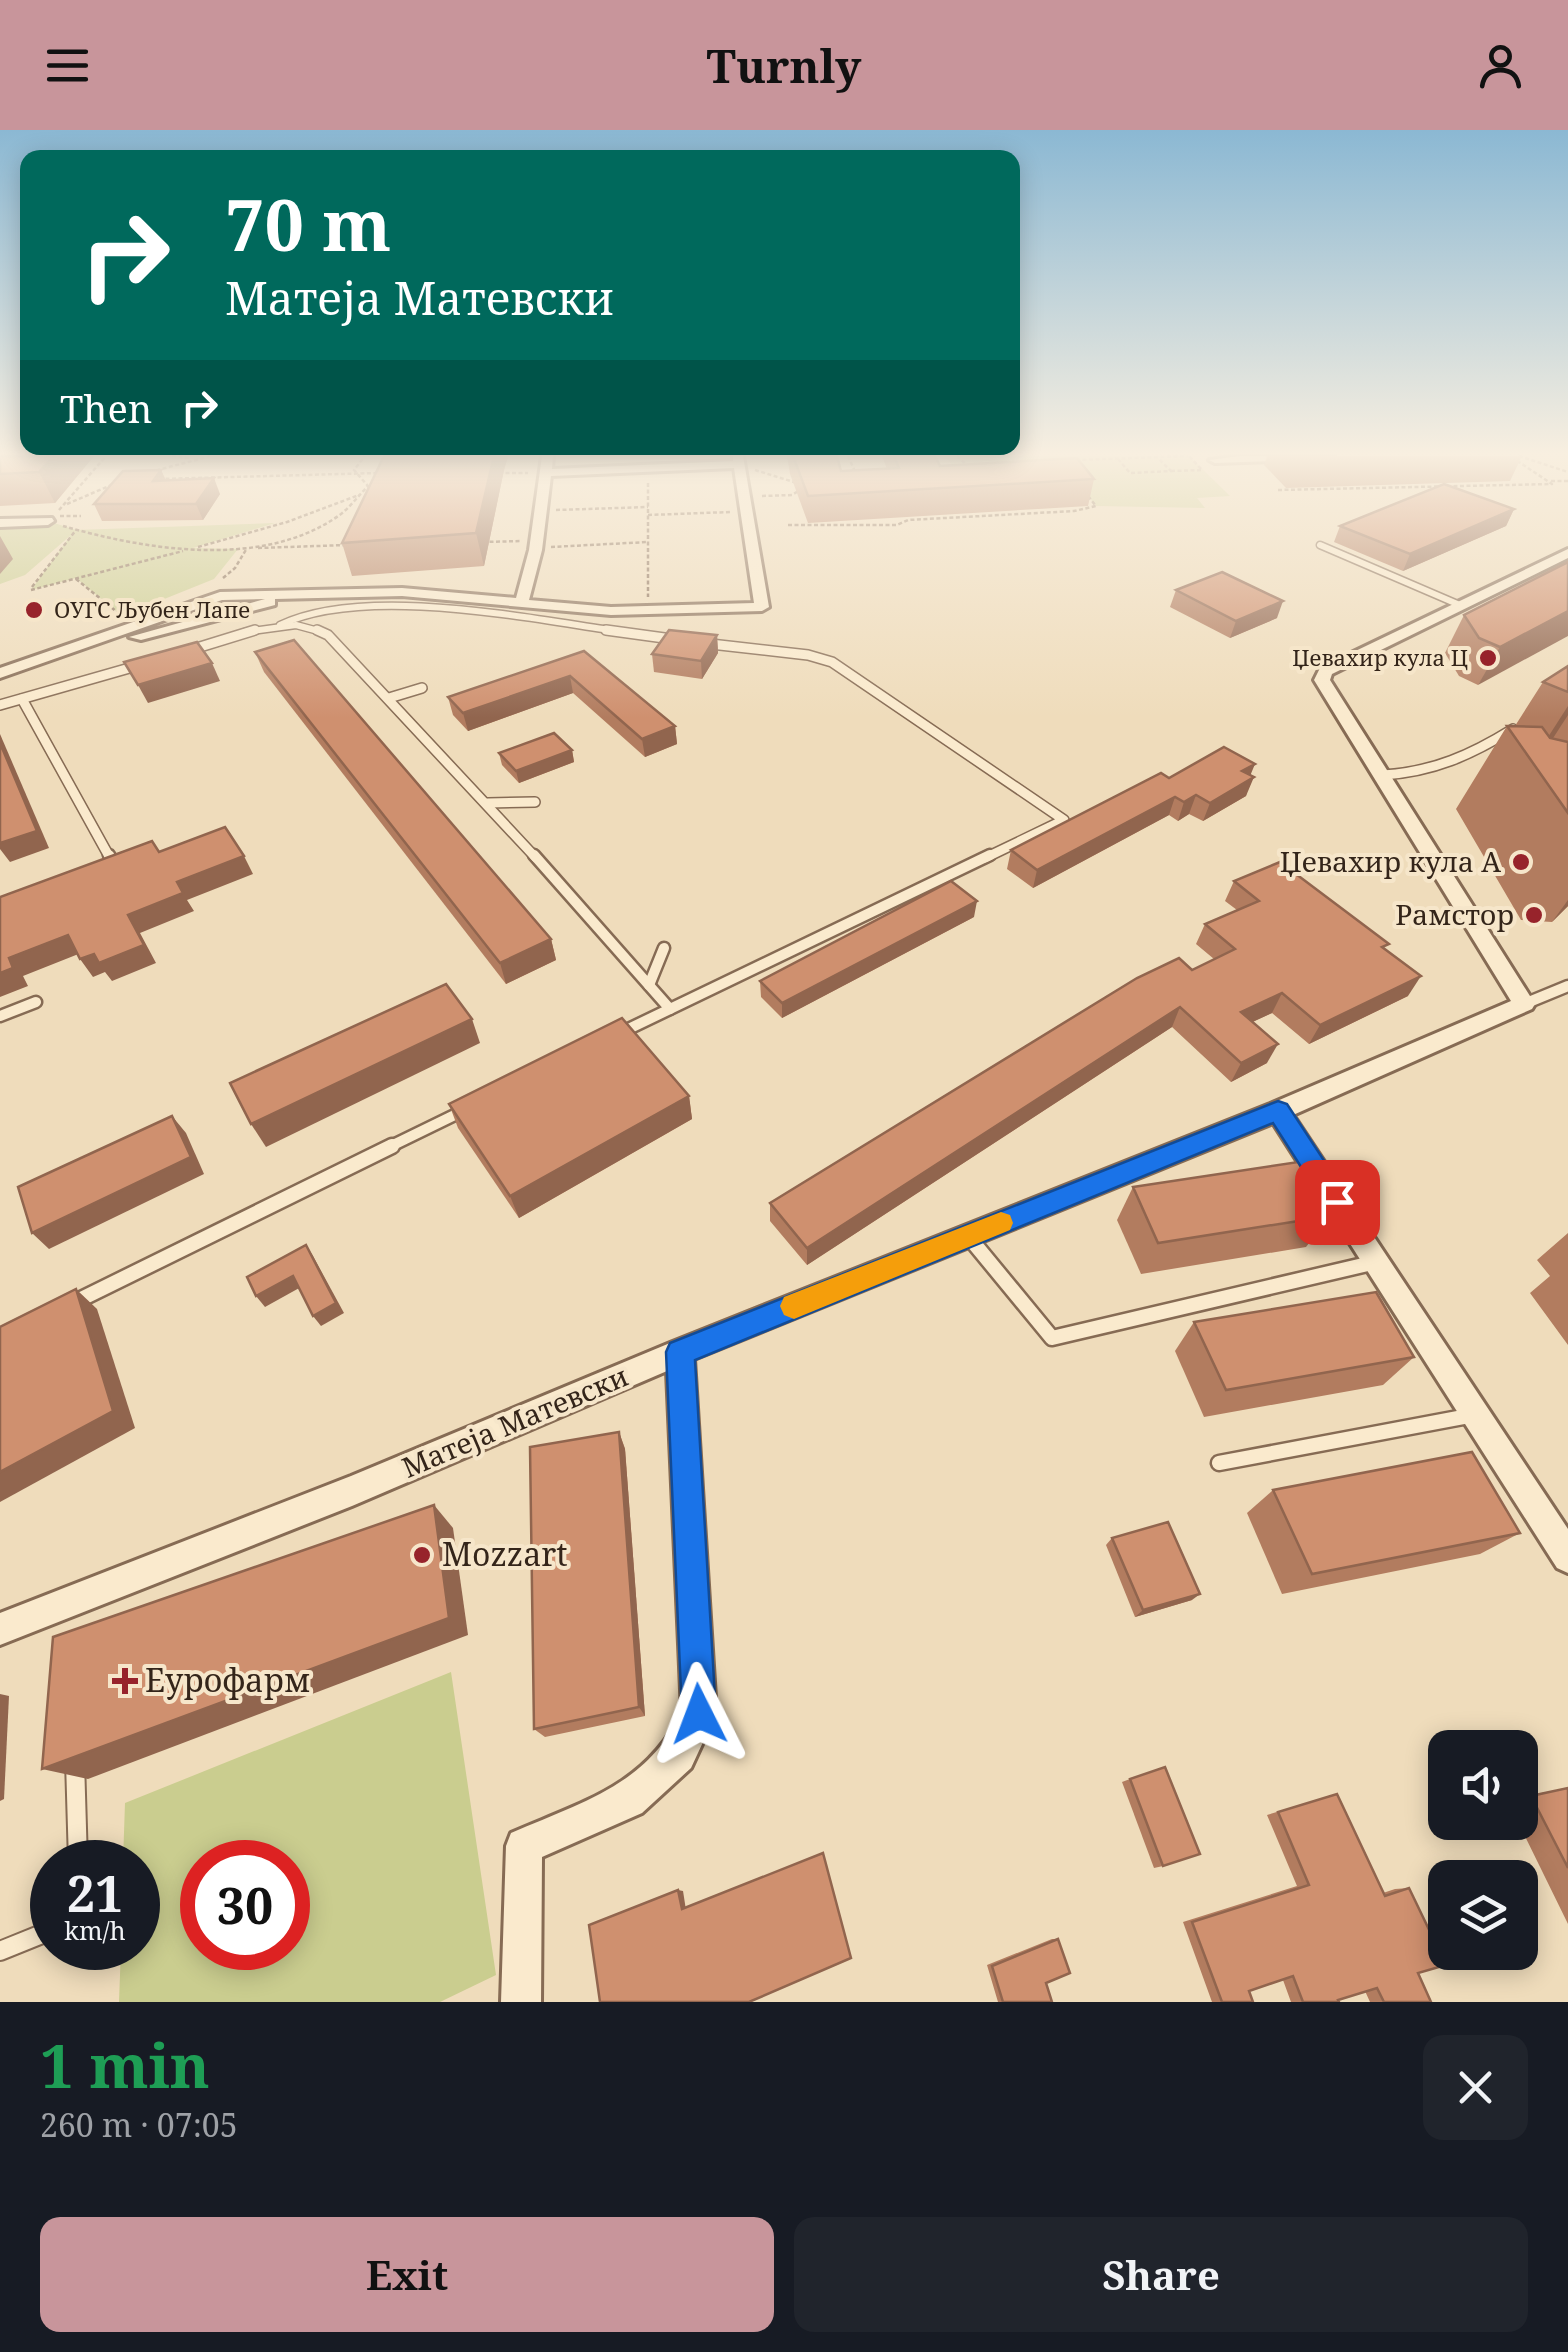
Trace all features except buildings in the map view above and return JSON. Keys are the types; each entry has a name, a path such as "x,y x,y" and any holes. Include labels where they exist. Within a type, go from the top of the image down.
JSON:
{"street":[{"path":"0,674 132,624 220,596 402,592 524,596 575,609 762,607 751,543"},
{"path":"524,596 534,571 534,544"},
{"path":"1524,1004 1322,680 1325,671 1568,552"},
{"path":"0,674 317,592"},
{"name":"Матеја Матевски","path":"0,1629 70,1611 680,1352 1278,1111 1524,1004"},
{"path":"1278,1111 1568,1557"},
{"path":"521,2002 524,1846 629,1800 678,1756 699,1714 680,1352"}],"lane":[{"path":"1320,546 1462,606"},
{"path":"170,656 280,624 296,612 324,606 393,606 808,656 832,662 1064,820 599,1044"},
{"path":"280,624 318,628 488,803 670,1008"},
{"path":"0,705 151,662"},
{"path":"389,698 422,688"},
{"path":"22,699 116,868 99,874"},
{"path":"1384,775 1421,774 1454,764 1523,722"},
{"path":"488,803 535,802"},
{"path":"648,985 664,948"},
{"path":"1524,1004 1568,986"},
{"path":"0,1016 36,1002"},
{"path":"53,1314 476,1104"},
{"path":"968,1236 1052,1338 1376,1262"},
{"path":"1219,1463 1474,1415"},
{"path":"74,1751 77,1840"},
{"path":"0,1951 30,1939"}],"path":[{"path":"66,543 31,590 211,543"},
{"path":"151,543 188,550 358,545"},
{"path":"220,596 222,582 236,568 246,548 262,543"},
{"path":"518,543 570,543"},
{"path":"648,543 648,610"},
{"path":"76,579 132,624"}],"green space":[{"path":"0,543 61,543 25,575 0,584"},
{"path":"65,543 208,543 193,548 238,549 214,579 122,616 76,578 31,590"},
{"path":"451,1672 496,1975 440,2002 119,2002 120,1970 160,1970 160,1840 124,1840 125,1803"}],"slow traffic":[{"path":"794,1306 1001,1223"}],"place":[{"name":"ОУГС Љубен Лапе","path":"34,610"},
{"name":"Џевахир кула Ц","path":"1488,658"},
{"name":"Џевахир кула А","path":"1521,862"},
{"name":"Рамстор","path":"1534,915"},
{"name":"Mozzart","path":"422,1555"},
{"name":"Еурофарм","path":"125,1681"}],"route":[{"path":"699,1714 680,1352 1278,1111 1337,1202"}]}
